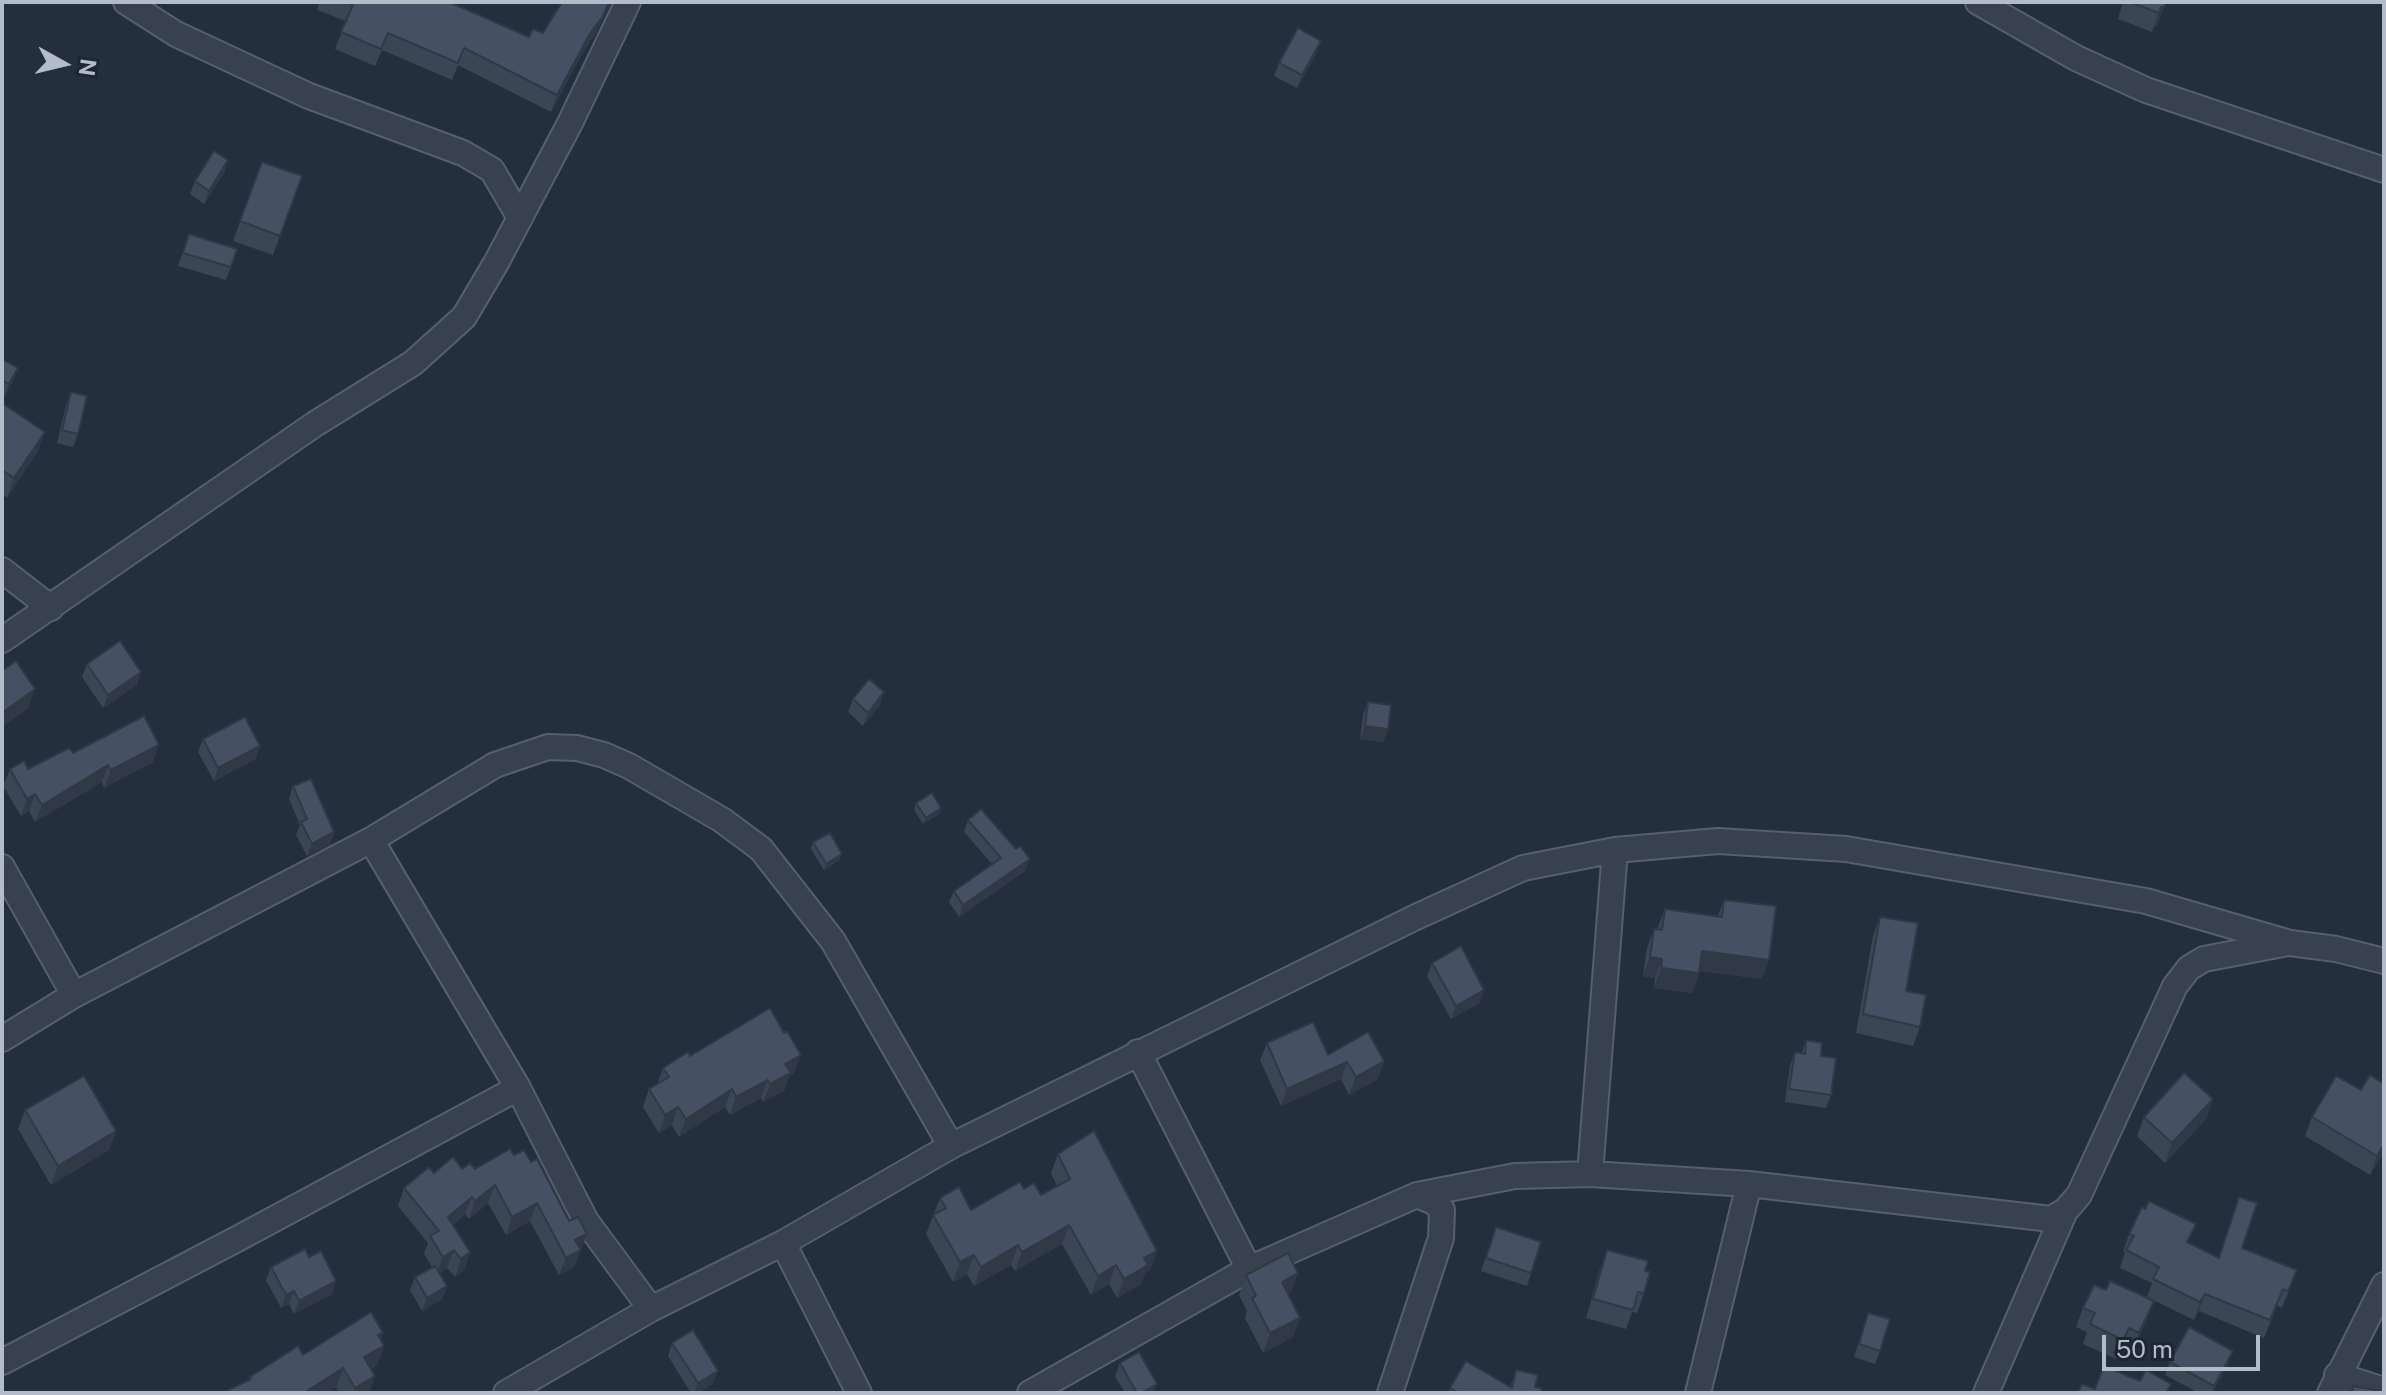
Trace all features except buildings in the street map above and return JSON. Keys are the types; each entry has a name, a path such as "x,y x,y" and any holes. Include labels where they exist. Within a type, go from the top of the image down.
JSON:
{"street":[{"path":"126,2 176,34 309,96 463,153 492,170 520,218"},
{"path":"1978,2 2076,58 2146,90 2384,170"},
{"path":"2,640 315,424 413,363 464,317 520,218 627,3"},
{"path":"2,570 51,608"},
{"path":"2,1039 74,995 371,840 495,765 548,747 577,748 629,766 722,820 761,849 833,941 951,1146"},
{"path":"371,840 518,1088 586,1221 651,1309"},
{"path":"520,1390 651,1309 783,1243 951,1146 1138,1052 1523,868 1615,850 1718,841 1846,849 2146,901 2290,943 2336,949 2384,961"},
{"path":"1590,1174 1615,850"},
{"path":"2,867 74,995"},
{"path":"1986,1393 2065,1211 2079,1195 2175,986 2189,968 2204,959 2290,943"},
{"path":"1138,1052 1249,1269"},
{"path":"2,1362 518,1088"},
{"path":"1030,1393 1249,1269 1417,1195 1515,1176 1590,1174 1749,1184 2051,1219 2065,1211"},
{"path":"1698,1393 1749,1184"},
{"path":"1390,1393 1441,1238 1442,1210 1434,1202 1417,1195"},
{"path":"783,1243 859,1393"},
{"path":"2384,1285 2334,1384 2384,1390"}]}
